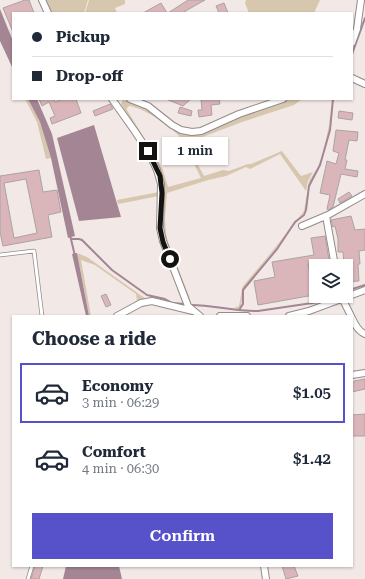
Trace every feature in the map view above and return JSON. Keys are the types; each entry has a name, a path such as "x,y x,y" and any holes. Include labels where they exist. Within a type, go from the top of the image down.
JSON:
{"street":[{"path":"42,0 48,12"},
{"path":"353,40 357,29 361,0"},
{"path":"353,78 365,84"},
{"path":"113,100 148,151 158,170 161,184 160,228 163,242 188,306 198,315"},
{"path":"133,100 148,106 172,125 181,130 192,132 201,131 239,114 280,100"},
{"path":"302,226 326,216 365,194"},
{"path":"326,216 334,259"},
{"path":"353,294 365,290"},
{"path":"119,315 141,303 152,301 194,312"},
{"path":"292,315 327,303"},
{"path":"344,303 350,315"},
{"path":"353,321 357,328 365,334"},
{"path":"353,376 365,373"},
{"path":"264,567 266,579"}],"lane":[{"path":"0,255 34,251 42,315"},
{"path":"28,579 32,567"}],"shaded area":[{"path":"45,0 88,0 84,12 51,12"},
{"path":"89,0 125,0 125,4 115,8 117,12 85,12"},
{"path":"246,0 320,0 314,12 249,12 245,3"},
{"path":"0,9 12,39 12,67 0,41"},
{"path":"26,100 29,100 40,122 51,158 46,159 37,122"},
{"path":"29,100 37,100 52,134 75,236 68,238 51,158 40,122"},
{"path":"123,100 142,107 184,133 193,135 286,100 301,100 294,105 200,138 195,141 193,145 192,154 204,176 223,170 229,171 251,164 282,151 301,176 313,172 308,181 306,191 280,154 250,169 246,167 226,176 167,193 165,218 166,234 191,303 188,303 166,244 162,222 164,196 162,177 156,162 121,104","holes":["129,106 144,111 160,120 176,132 185,144 201,178 168,187 162,167 127,108"]},
{"path":"332,100 329,130 323,156 318,169 308,186 309,181 318,167 323,155"},
{"path":"94,125 121,217 79,221 57,138"},
{"path":"308,188 306,210 243,290 241,307 239,309 234,308 239,306 243,286 304,211"},
{"path":"159,192 159,196 118,204 117,200"},
{"path":"77,253 87,257 146,299 130,306 137,300 136,294 95,265 81,260 91,315 89,315"},
{"path":"77,253 89,315 86,315 72,254"},
{"path":"66,567 119,567 122,579 63,579"}],"building":[{"path":"29,0 34,12 12,12 12,30 3,8"},
{"path":"188,0 205,0 184,12 170,12"},
{"path":"161,3 166,12 145,12"},
{"path":"224,3 228,12 219,12 216,6"},
{"path":"39,100 54,100 55,102 60,100 76,100 81,113 52,124 50,118 55,116 49,102 42,106"},
{"path":"168,100 190,100 183,106"},
{"path":"201,100 219,100 220,104 211,105 212,115 199,117 198,110 202,110"},
{"path":"110,104 113,109 95,116 93,111"},
{"path":"180,107 192,111 191,116 178,113"},
{"path":"339,111 353,113 352,120 338,118"},
{"path":"336,130 358,132 357,141 349,140 345,160 347,160 345,169 358,171 357,177 341,174 333,207 328,210 330,195 320,193 327,161 336,164 339,153 333,151"},
{"path":"39,170 43,192 57,190 61,212 48,215 52,237 3,246 0,232 0,176","holes":["26,179 37,233 14,238 4,183"]},
{"path":"349,192 352,196 340,203 338,199"},
{"path":"351,216 355,230 365,229 365,250 359,251 359,281 353,281 353,259 344,259 343,252 338,252 338,239 335,226 333,227 331,220"},
{"path":"325,236 329,259 309,259 309,296 258,305 254,281 275,277 272,262 314,255 311,238"},
{"path":"106,294 111,305 106,307 101,296"},
{"path":"365,379 365,389 353,392 354,381"},
{"path":"365,414 365,436 353,436 353,415"},
{"path":"35,567 43,567 39,579 31,579"},
{"path":"282,567 294,567 298,576 286,579"}],"waterway":[{"path":"353,51 365,18"},
{"path":"239,310 243,304 243,290 277,249 295,222 304,215 309,186 320,165 330,130 333,100"},
{"path":"70,235 75,256"},
{"path":"71,239 82,240 112,270 147,295 165,299 172,303 185,304"},
{"path":"353,289 365,285"},
{"path":"191,305 258,311 312,303"}],"route":[{"path":"148,151 160,176 162,193 160,228 163,242 170,259"}]}
